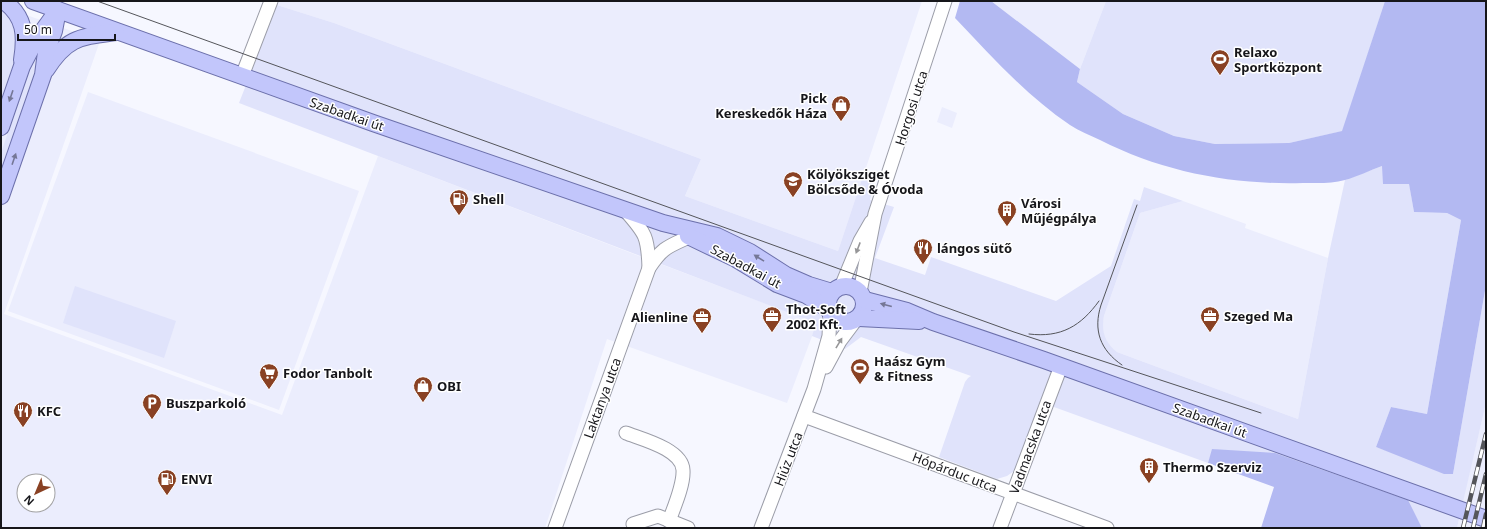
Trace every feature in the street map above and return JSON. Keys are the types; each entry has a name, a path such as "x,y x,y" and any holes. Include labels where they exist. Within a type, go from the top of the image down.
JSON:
{"main road":[{"path":"4,1 12,8 22,25 24,39 22,66"},
{"name":"Szabadkai út","path":"33,1 373,123 663,223 717,236 750,252 786,275 809,285 837,289 847,286 863,296 908,311 933,322 1061,366 1486,519"},
{"path":"1,127 22,66 34,43 58,10"},
{"path":"1,196 43,75 46,52 54,31 58,10"},
{"path":"43,75 54,58 71,42 87,36 119,32"},
{"name":"Szabadkai út","path":"663,223 689,237 736,258 776,284 806,295 829,311 840,321 933,322"},
{"path":"829,311 828,300 837,289"},
{"path":"857,320 865,308 863,296"}],"street":[{"path":"242,76 270,1"},
{"name":"Horgosi utca","path":"863,296 875,214 945,1"},
{"name":"Laktanya utca","path":"624,209 645,236 648,249 649,268"},
{"name":"Horgosi utca","path":"837,289 875,214"},
{"name":"Laktanya utca","path":"555,528 649,268 658,253 689,237"},
{"name":"Hiúz utca","path":"761,528 814,389 829,336 829,311"},
{"name":"Hiúz utca","path":"814,389 840,341 857,320"},
{"name":"Vadmacska utca","path":"1000,528 1061,366"},
{"name":"Hópárduc utca","path":"804,416 1107,528"},
{"path":"626,433 659,445 679,459 682,465 683,478 669,521"},
{"path":"633,524 658,516 688,528"}],"shaded area":[{"path":"279,1 922,1 838,251 685,196 701,159 334,23 277,5"},
{"path":"960,1 991,1 1080,69 1077,82 1123,114 1174,136 1215,144 1289,143 1342,131 1385,1 1486,1 1486,285 1453,474 1444,474 1376,447 1391,407 1427,414 1461,220 1447,213 1414,212 1409,184 1383,184 1382,166 1350,179 1335,182 1250,182 1224,179 1173,168 1124,151 1070,125 1054,114 1024,88 955,18"},
{"path":"991,1 1106,1 1080,69"},
{"name":"Relaxo Sportközpont","path":"1106,1 1385,1 1343,131 1289,143 1215,144 1174,136 1123,114 1077,82 1080,69"},
{"path":"277,5 334,23 701,159 685,196 838,251 863,176 874,180 870,200 894,207 875,258 925,275 931,257 1056,301 1111,266 1134,199 1140,201 1144,187 1183,201 1140,213 1104,316 1103,327 1109,344 1117,352 1298,419 1328,258 1345,180 1382,166 1409,183 1414,212 1447,213 1461,220 1427,414 1391,407 1376,447 1453,474 1486,285 1486,403 1457,528 1422,528 1407,500 1213,449 1208,463 1043,403 1017,469 1007,476 997,479 939,457 965,382 971,376 861,337 845,349 812,336 816,323 239,103"},
{"path":"1,6 100,41 4,314 282,415 378,156 817,323 787,403 607,339 545,528 1,528"},
{"path":"1,9 6,11 15,31 17,51 1,101"},
{"path":"49,33 1,175 1,153 36,50"},
{"path":"88,92 359,191 279,410 8,311"},
{"path":"942,107 957,113 952,128 937,122"},
{"path":"1183,201 1246,224 1245,228 1328,258 1298,419 1117,352 1111,348 1105,339 1102,327 1104,316 1140,213"},
{"path":"75,286 176,321 164,358 63,323"},
{"path":"1486,403 1486,528 1457,528 1466,487"},
{"path":"1212,449 1275,453 1408,500 1422,528 1261,528 1274,487 1208,463"}],"tram line":[{"path":"97,1 1014,332 1261,413"},
{"path":"1122,365 1108,353 1100,339 1098,323 1101,305 1137,205"},
{"path":"1029,334 1051,334 1069,328 1085,317 1099,301"}],"railway":[{"path":"1463,528 1486,434"},
{"path":"1473,528 1486,474"},
{"path":"1483,528 1486,514"}],"place":[{"name":"Relaxo Sportközpont","path":"1220,76"},
{"name":"Pick Kereskedők Háza","path":"841,122"},
{"name":"Kölyöksziget Bölcsőde & Óvoda","path":"793,198"},
{"name":"Shell","path":"459,216"},
{"name":"Városi Műjégpálya","path":"1007,227"},
{"name":"lángos sütő","path":"923,265"},
{"name":"Thot-Soft 2002 Kft.","path":"772,333"},
{"name":"Szeged Ma","path":"1210,333"},
{"name":"Alienline","path":"702,334"},
{"name":"Haász Gym & Fitness","path":"860,385"},
{"name":"Fodor Tanbolt","path":"269,390"},
{"name":"OBI","path":"423,403"},
{"name":"Buszparkoló","path":"152,420"},
{"name":"KFC","path":"23,428"},
{"name":"Thermo Szerviz","path":"1149,484"},
{"name":"ENVI","path":"167,496"}]}
